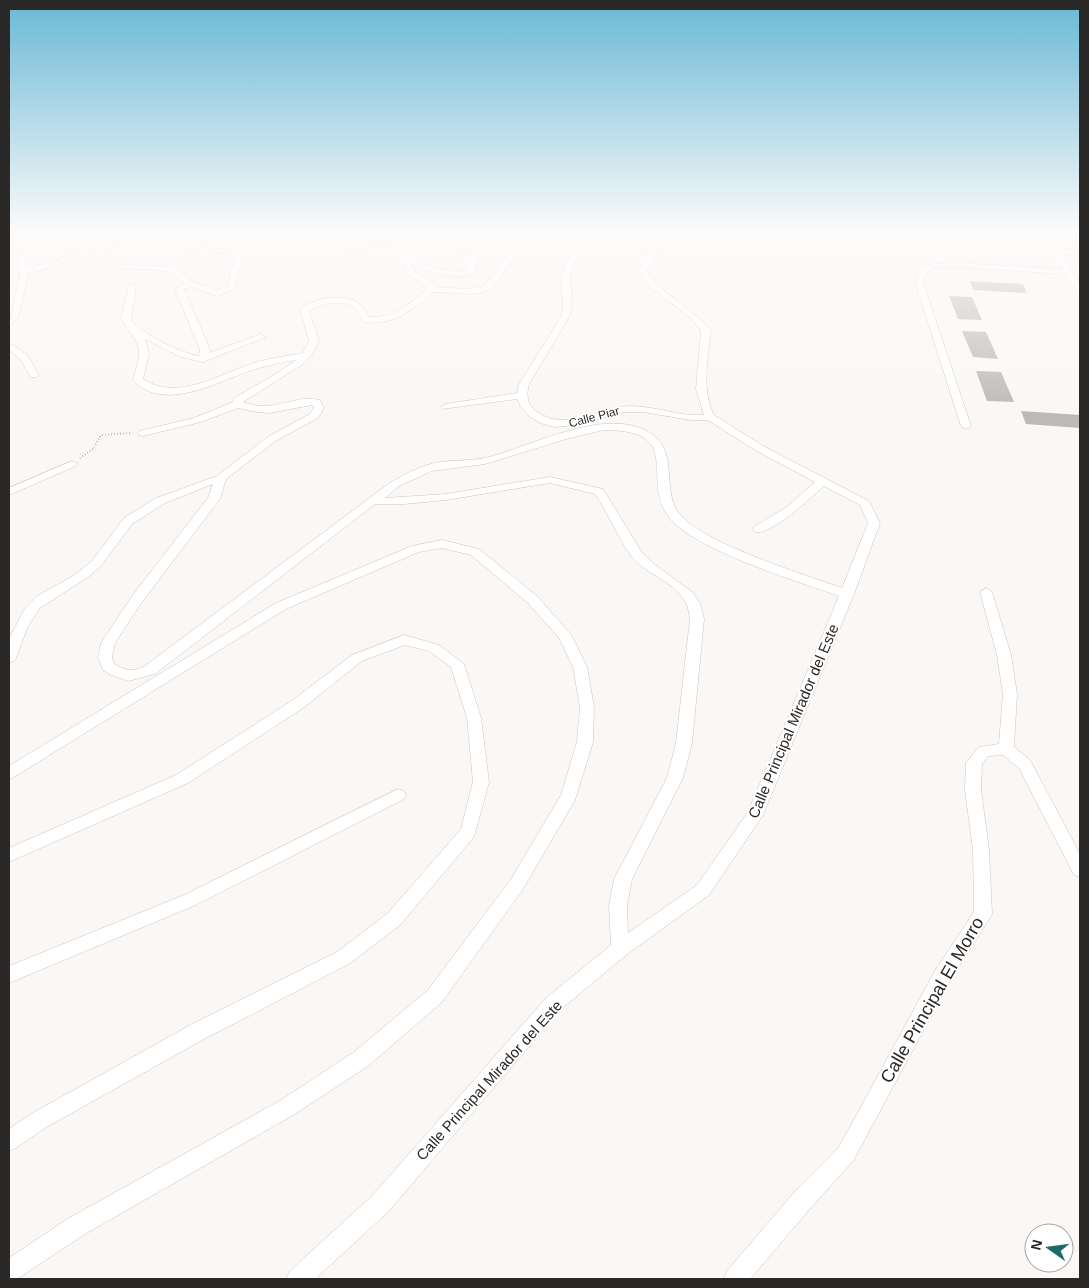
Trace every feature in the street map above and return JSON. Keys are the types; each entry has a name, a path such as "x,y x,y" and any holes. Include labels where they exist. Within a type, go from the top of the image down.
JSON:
{"street":[{"path":"9,322 14,318 19,294"},
{"path":"130,294 126,320 140,337 146,353 138,380 142,385 167,393 186,392 259,364 307,355"},
{"path":"181,294 205,350 203,359"},
{"path":"238,404 238,400 296,366 307,355 314,342 304,310 308,305 334,301 350,302 356,305 367,320 385,320 422,299 427,294"},
{"path":"446,407 521,395 524,384 565,317 568,309 566,294"},
{"path":"665,294 694,316 706,331 701,388 705,407 710,417"},
{"path":"922,294 966,426"},
{"path":"135,330 150,336 184,357 203,359 261,336"},
{"path":"9,346 24,357 34,375"},
{"name":"Calle Piar","path":"521,395 525,407 536,417 547,423 557,425 570,424 609,411 625,409 700,418 710,417"},
{"path":"9,658 12,637 24,618 41,600 79,578 96,564 127,522 147,507 177,493 221,478 273,438 314,416 319,408 316,402 306,400 260,411 238,404 197,420 162,430 142,432"},
{"name":"Calle Principal Mirador del Este","path":"298,1279 380,1204 553,1004 620,949 703,890 755,815 847,594 874,523 865,503 752,443 720,425 710,417"},
{"path":"221,478 214,499 137,600 108,643 105,657 108,667 124,677 138,675 150,670 395,484 433,466 484,462 563,435 606,428 623,428 639,431 652,439 660,451 665,468 667,503 674,515 684,526 712,542 767,565 847,594"},
{"path":"9,492 72,464"},
{"path":"373,501 404,501 446,497 550,480 599,491 612,507 627,543 644,563 682,590 692,601 697,620 684,743 675,778 623,879 618,906 620,949"},
{"path":"759,529 791,509 823,481"},
{"path":"9,774 281,606 416,549 442,544 475,552 533,600 564,636 580,667 587,708 585,742 569,796 517,884 435,996 361,1059 288,1107 77,1226 9,1271"},
{"path":"986,592 1004,655 1010,694 1006,749 1025,764 1080,870"},
{"path":"9,855 182,779 298,704 357,658 404,640 434,648 457,664 474,718 481,782 468,832 394,919 343,958 199,1031 38,1121 9,1141"},
{"name":"Calle Principal El Morro","path":"735,1279 806,1196 846,1154 943,974 982,914 981,850 973,790 974,763 984,751 1006,749"},
{"path":"9,975 190,900 398,795"}],"path":[{"path":"72,464 93,449 101,435 142,432"}],"building":[{"path":"949,296 972,297 982,320 958,319"},
{"path":"962,331 986,332 998,359 973,357"},
{"path":"976,371 1001,372 1014,402 987,401"},
{"path":"1021,411 1080,415 1080,428 1026,424"}]}
